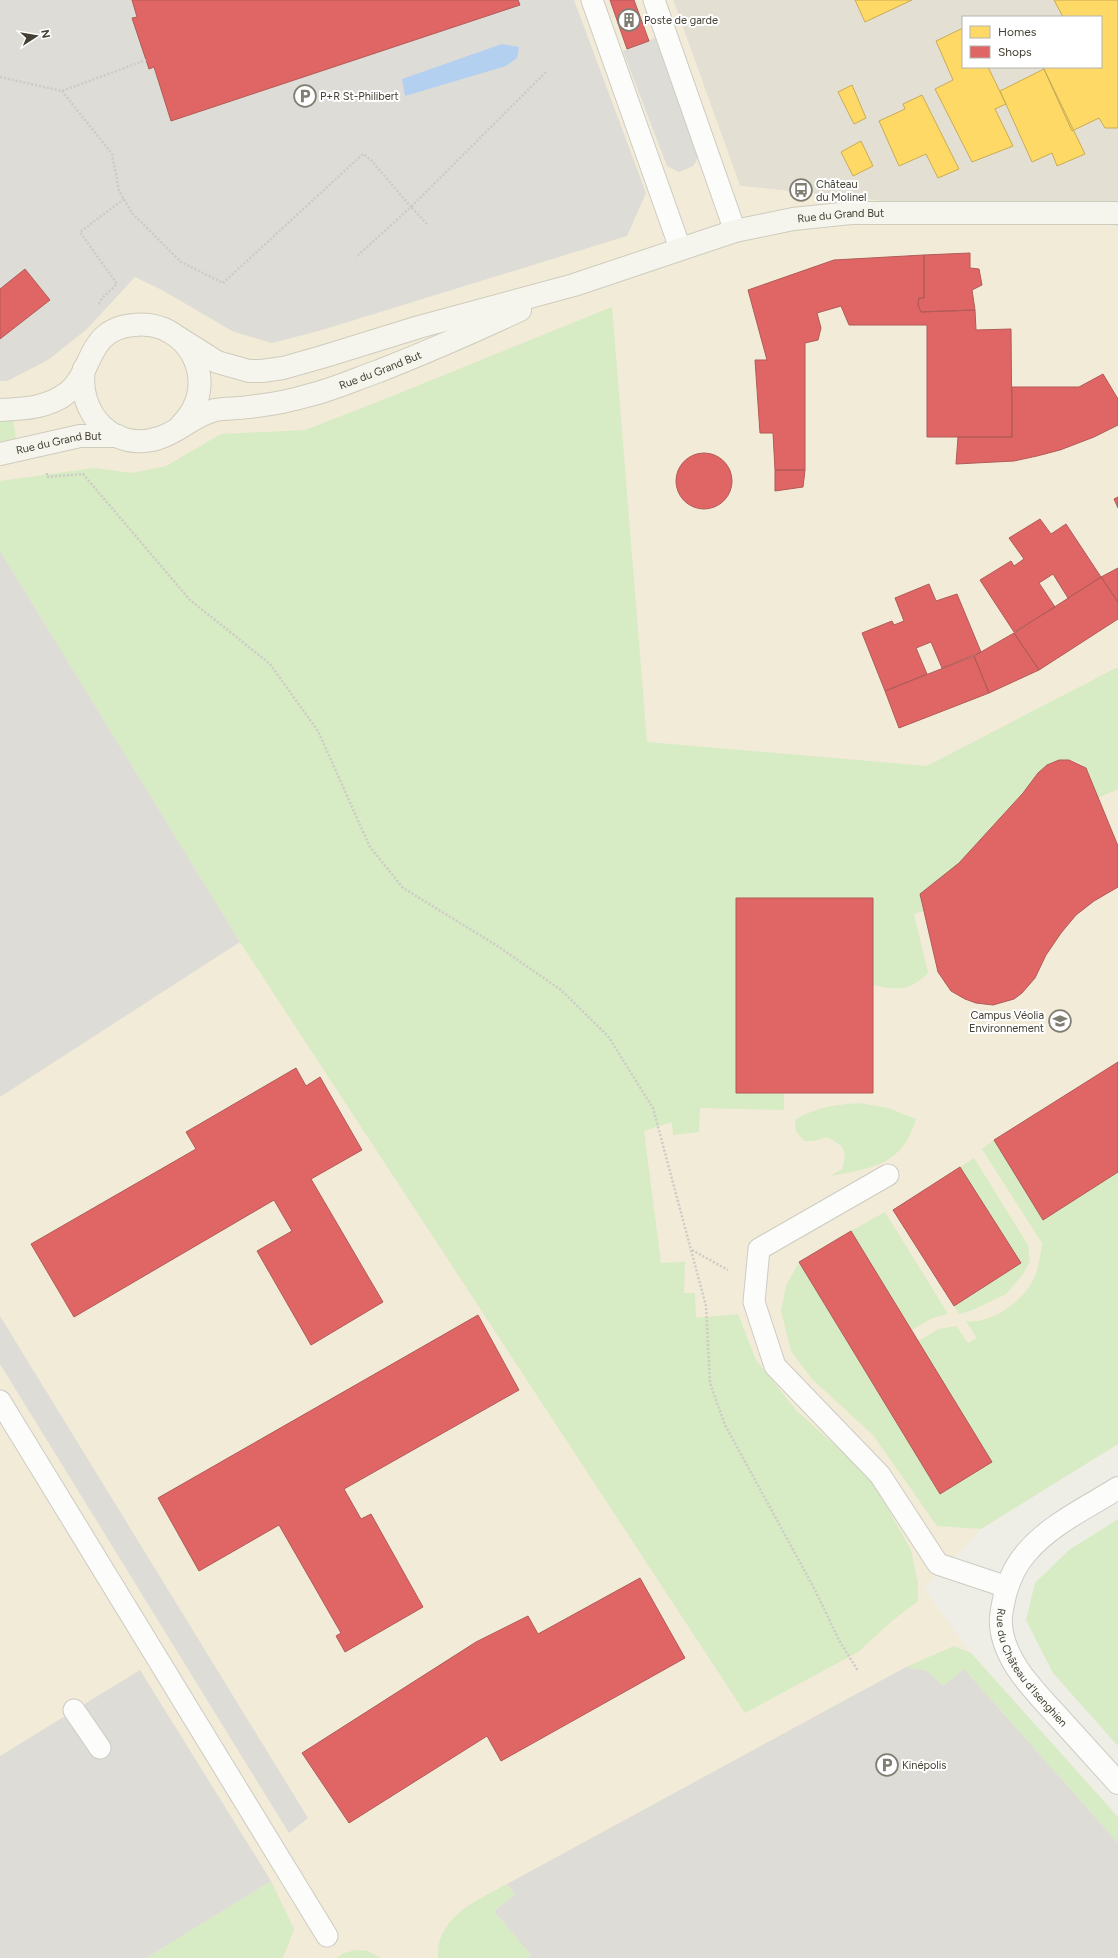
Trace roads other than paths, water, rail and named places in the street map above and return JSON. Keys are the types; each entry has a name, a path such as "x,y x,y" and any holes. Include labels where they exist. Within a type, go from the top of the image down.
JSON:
{"main road":[{"name":"Rue du Grand But","path":"0,410 33,407 56,400 68,392 84,369 91,353 101,340 123,327 140,324 153,325 164,329 217,362 228,366 250,371 273,370 574,285 680,248 735,231 793,218 851,213 1118,213"},
{"name":"Rue du Grand But","path":"84,369 83,393 89,409 104,428 118,436 134,441 150,441 165,436 197,417 216,410 279,403 312,395 349,382 437,348 574,285"},
{"name":"Rue du Grand But","path":"179,338 194,358 200,383 194,407 179,427"},
{"name":"Rue du Grand But","path":"0,454 43,446 80,436 118,436"}],"street":[{"name":"Rue du Château d'Isenghien","path":"1118,1488 1060,1524 1026,1552 1015,1568 1007,1587 1001,1624 1005,1643 1014,1663 1025,1681 1118,1783"}],"lane":[{"path":"592,0 680,248"},
{"path":"654,0 735,231"},
{"path":"888,1175 759,1249 754,1302 775,1366 880,1475 938,1564 1007,1587"},
{"path":"0,1401 327,1936"},
{"path":"74,1710 100,1748"}],"water":[{"path":"502,44 519,47 517,58 506,66 405,96 402,79"}],"place":[{"name":"Poste de garde","path":"629,20"},
{"name":"P+R St-Philibert","path":"305,96"},
{"name":"Château du Molinel","path":"801,190"},
{"name":"Campus Véolia Environnement","path":"1060,1021"},
{"name":"Kinépolis","path":"887,1765"}]}
